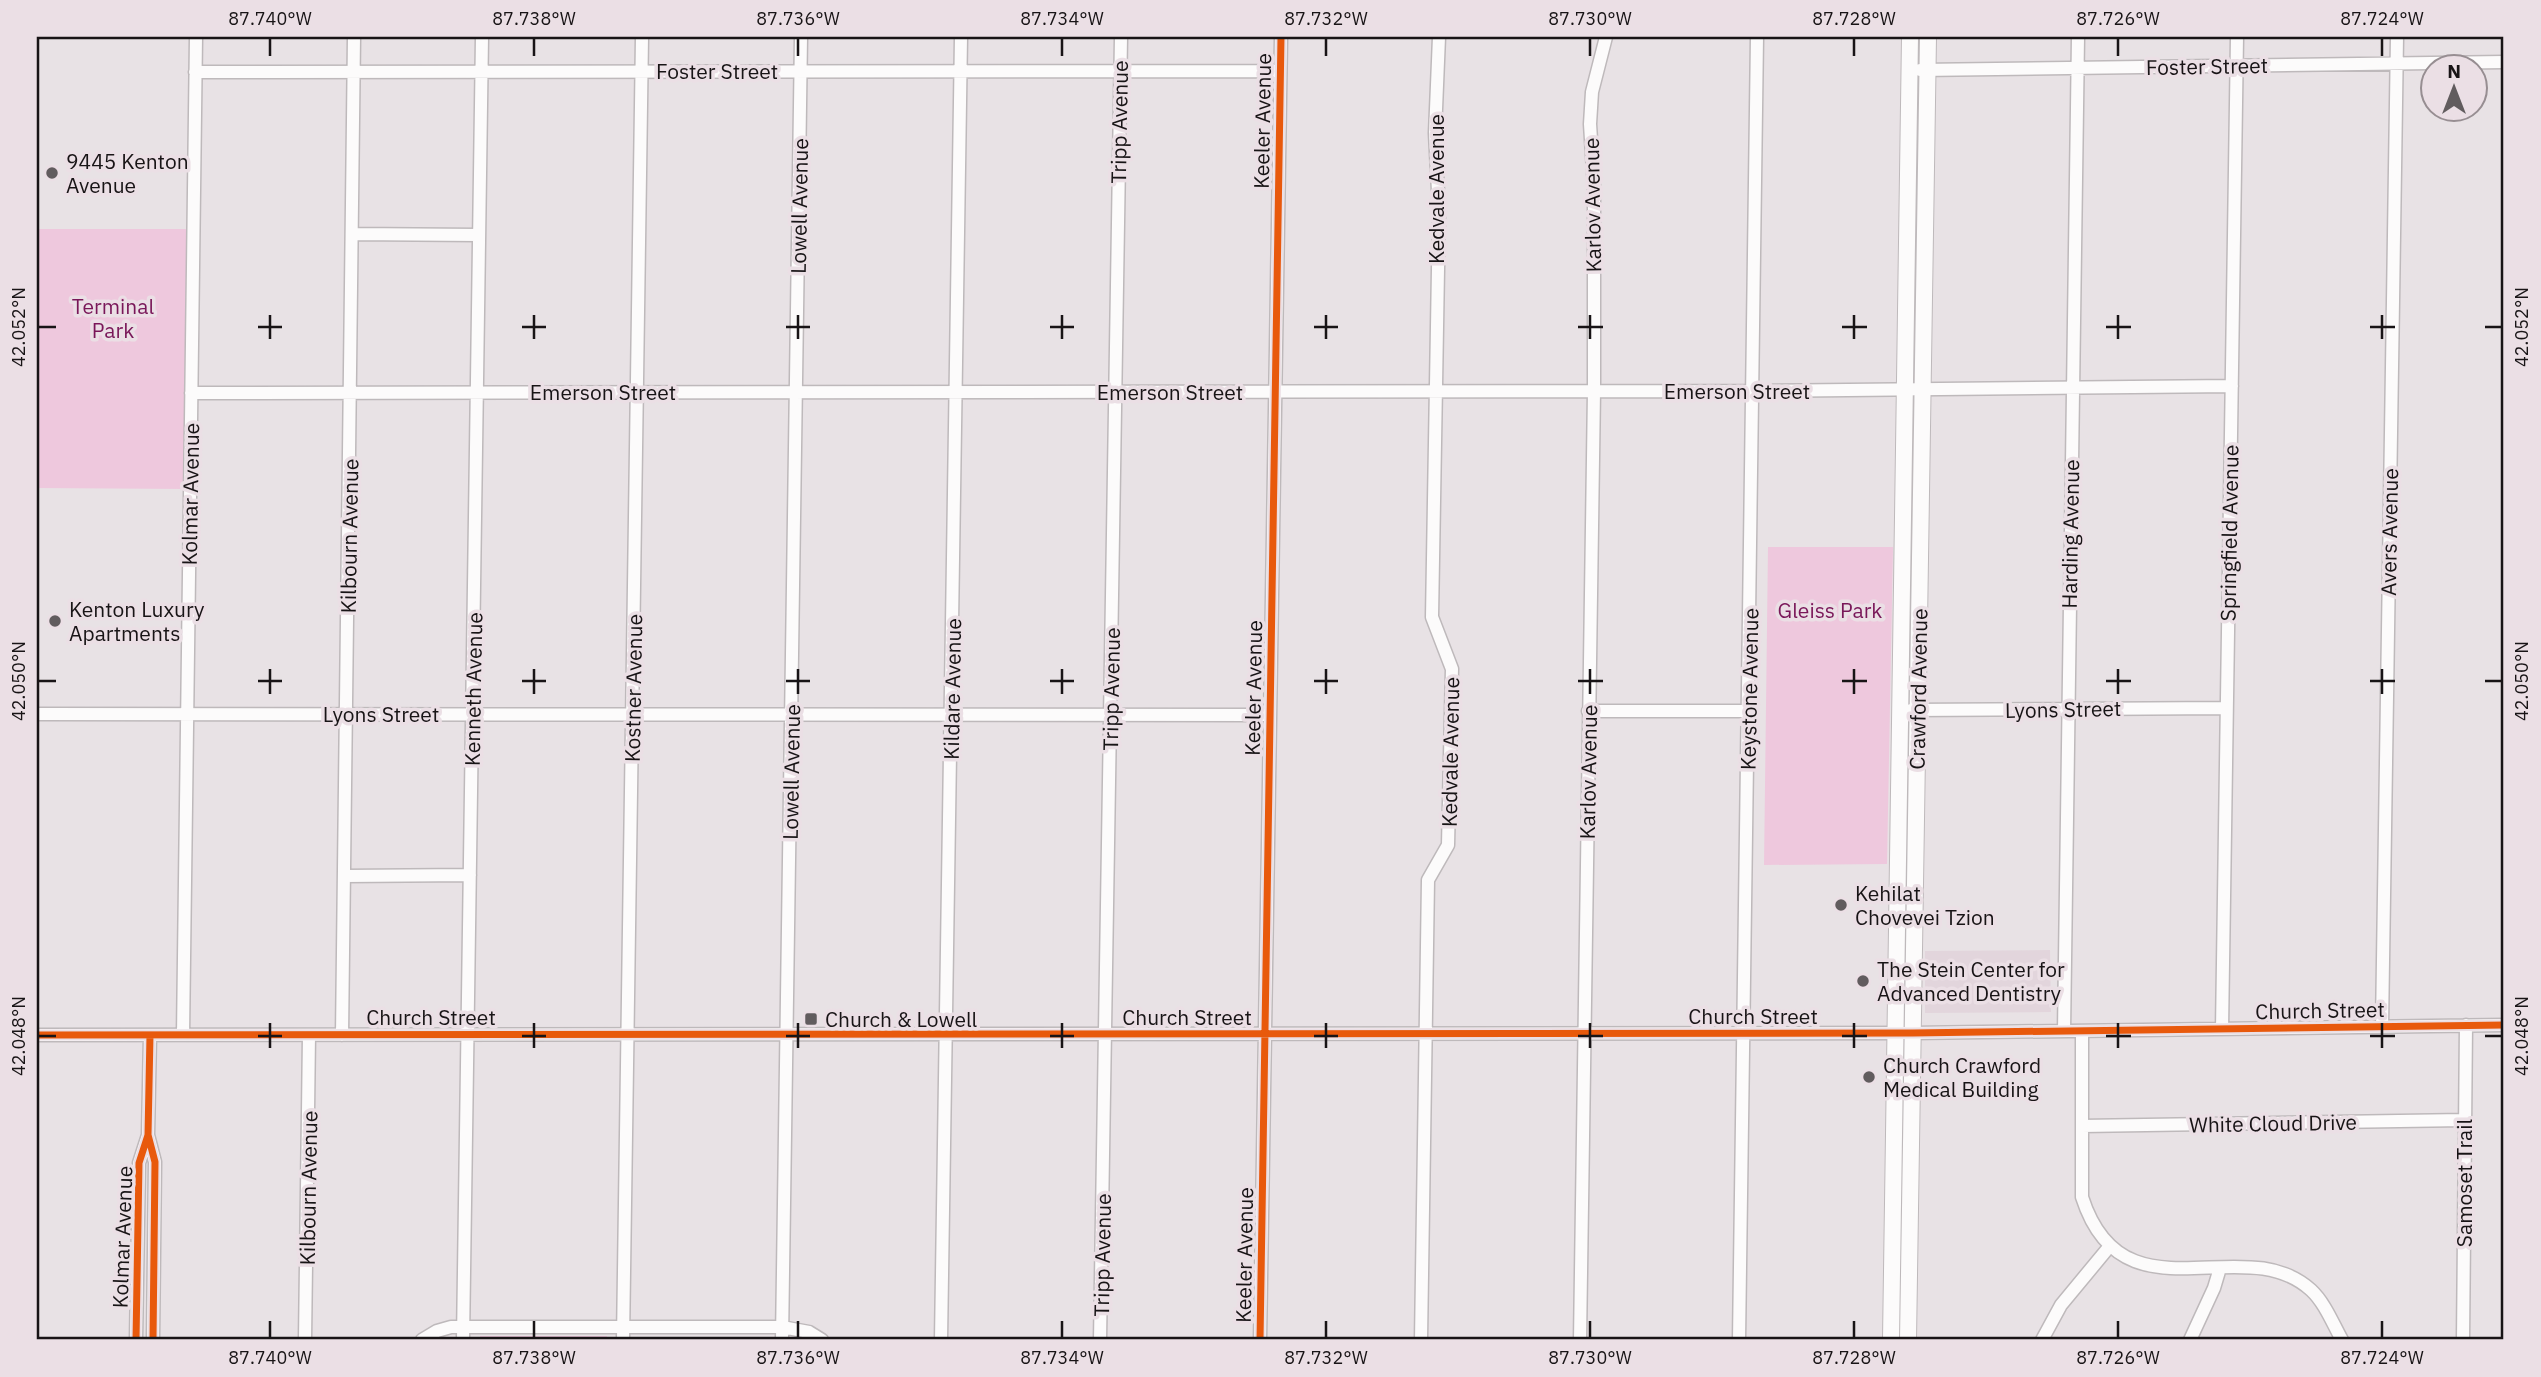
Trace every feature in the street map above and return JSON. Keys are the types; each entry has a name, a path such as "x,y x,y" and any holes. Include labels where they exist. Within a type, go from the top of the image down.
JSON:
{"main road":[{"name":"Crawford Avenue","path":"1891,1340 1910,37"},
{"name":"Crawford Avenue","path":"1908,1340 1928,37"}],"street":[{"name":"Kolmar Avenue","path":"183,1035 196,37"},
{"name":"Kilbourn Avenue","path":"342,1035 354,37"},
{"name":"Kenneth Avenue","path":"464,1334 482,37"},
{"name":"Kostner Avenue","path":"623,1334 642,37"},
{"name":"Lowell Avenue","path":"782,1334 801,37"},
{"name":"Kildare Avenue","path":"941,1340 961,37"},
{"name":"Tripp Avenue","path":"1100,1340 1121,37"},
{"name":"Keeler Avenue","path":"1261,1340 1280,37"},
{"name":"Kedvale Avenue","path":"1421,1340 1428,880 1448,845 1452,669 1432,617 1438,211 1435,133 1439,37"},
{"name":"Karlov Avenue","path":"1580,1340 1594,391 1594,186 1590,124 1592,92 1606,37"},
{"name":"Keystone Avenue","path":"1739,1340 1756,37"},
{"name":"Harding Avenue","path":"2064,1031 2078,37"},
{"name":"Springfield Avenue","path":"2222,1029 2237,37"},
{"name":"Avers Avenue","path":"2382,1027 2397,37"},
{"name":"Foster Street","path":"1910,70 2504,62"},
{"name":"Foster Street","path":"195,72 1280,71"},
{"path":"352,234 479,235"},
{"name":"Emerson Street","path":"191,393 1752,391 2232,386"},
{"name":"Lyons Street","path":"1901,710 2225,708"},
{"path":"1588,711 1749,710"},
{"name":"Lyons Street","path":"37,714 1270,715"},
{"path":"345,876 470,875"},
{"name":"Samoset Trail","path":"2463,1340 2466,1025"},
{"name":"Church Street","path":"37,1035 1913,1033 2504,1025"},
{"path":"2082,1031 2082,1197 2087,1215 2109,1247 2139,1262 2158,1267 2257,1267 2276,1270 2296,1279 2312,1291 2325,1308 2342,1340"},
{"name":"Kolmar Avenue","path":"150,1035 148,1135 155,1162 153,1340"},
{"name":"Kilbourn Avenue","path":"305,1340 309,1035"},
{"name":"White Cloud Drive","path":"2082,1126 2464,1120"},
{"name":"Kolmar Avenue","path":"136,1340 139,1163 148,1135"},
{"path":"2042,1340 2061,1305 2109,1247"},
{"path":"2190,1340 2214,1288 2220,1268"},
{"path":"422,1340 451,1327 464,1334 809,1332 822,1340"}],"shaded area":[{"path":"2050,950 2051,1012 1925,1013 1925,951"}],"green space":[{"name":"Terminal Park","path":"37,229 191,229 186,489 37,488"},
{"name":"Gleiss Park","path":"1768,547 1893,547 1887,864 1764,865"},
{"path":"480,1336 607,1336 607,1340 480,1340"},
{"path":"639,1337 767,1337 767,1340 639,1340"}],"cycle path":[{"path":"1260,1340 1281,37"},
{"path":"37,1035 1913,1033 2504,1025"},
{"path":"136,1340 139,1163 148,1135 150,1035"},
{"path":"148,1135 155,1162 153,1340"}],"place":[{"name":"9445 Kenton Avenue","path":"52,173"},
{"name":"Kenton Luxury Apartments","path":"55,621"},
{"name":"Kehilat Chovevei Tzion","path":"1841,905"},
{"name":"The Stein Center for Advanced Dentistry","path":"1863,981"},
{"name":"Church & Lowell","path":"811,1019"},
{"name":"Church Crawford Medical Building","path":"1869,1077"}]}
